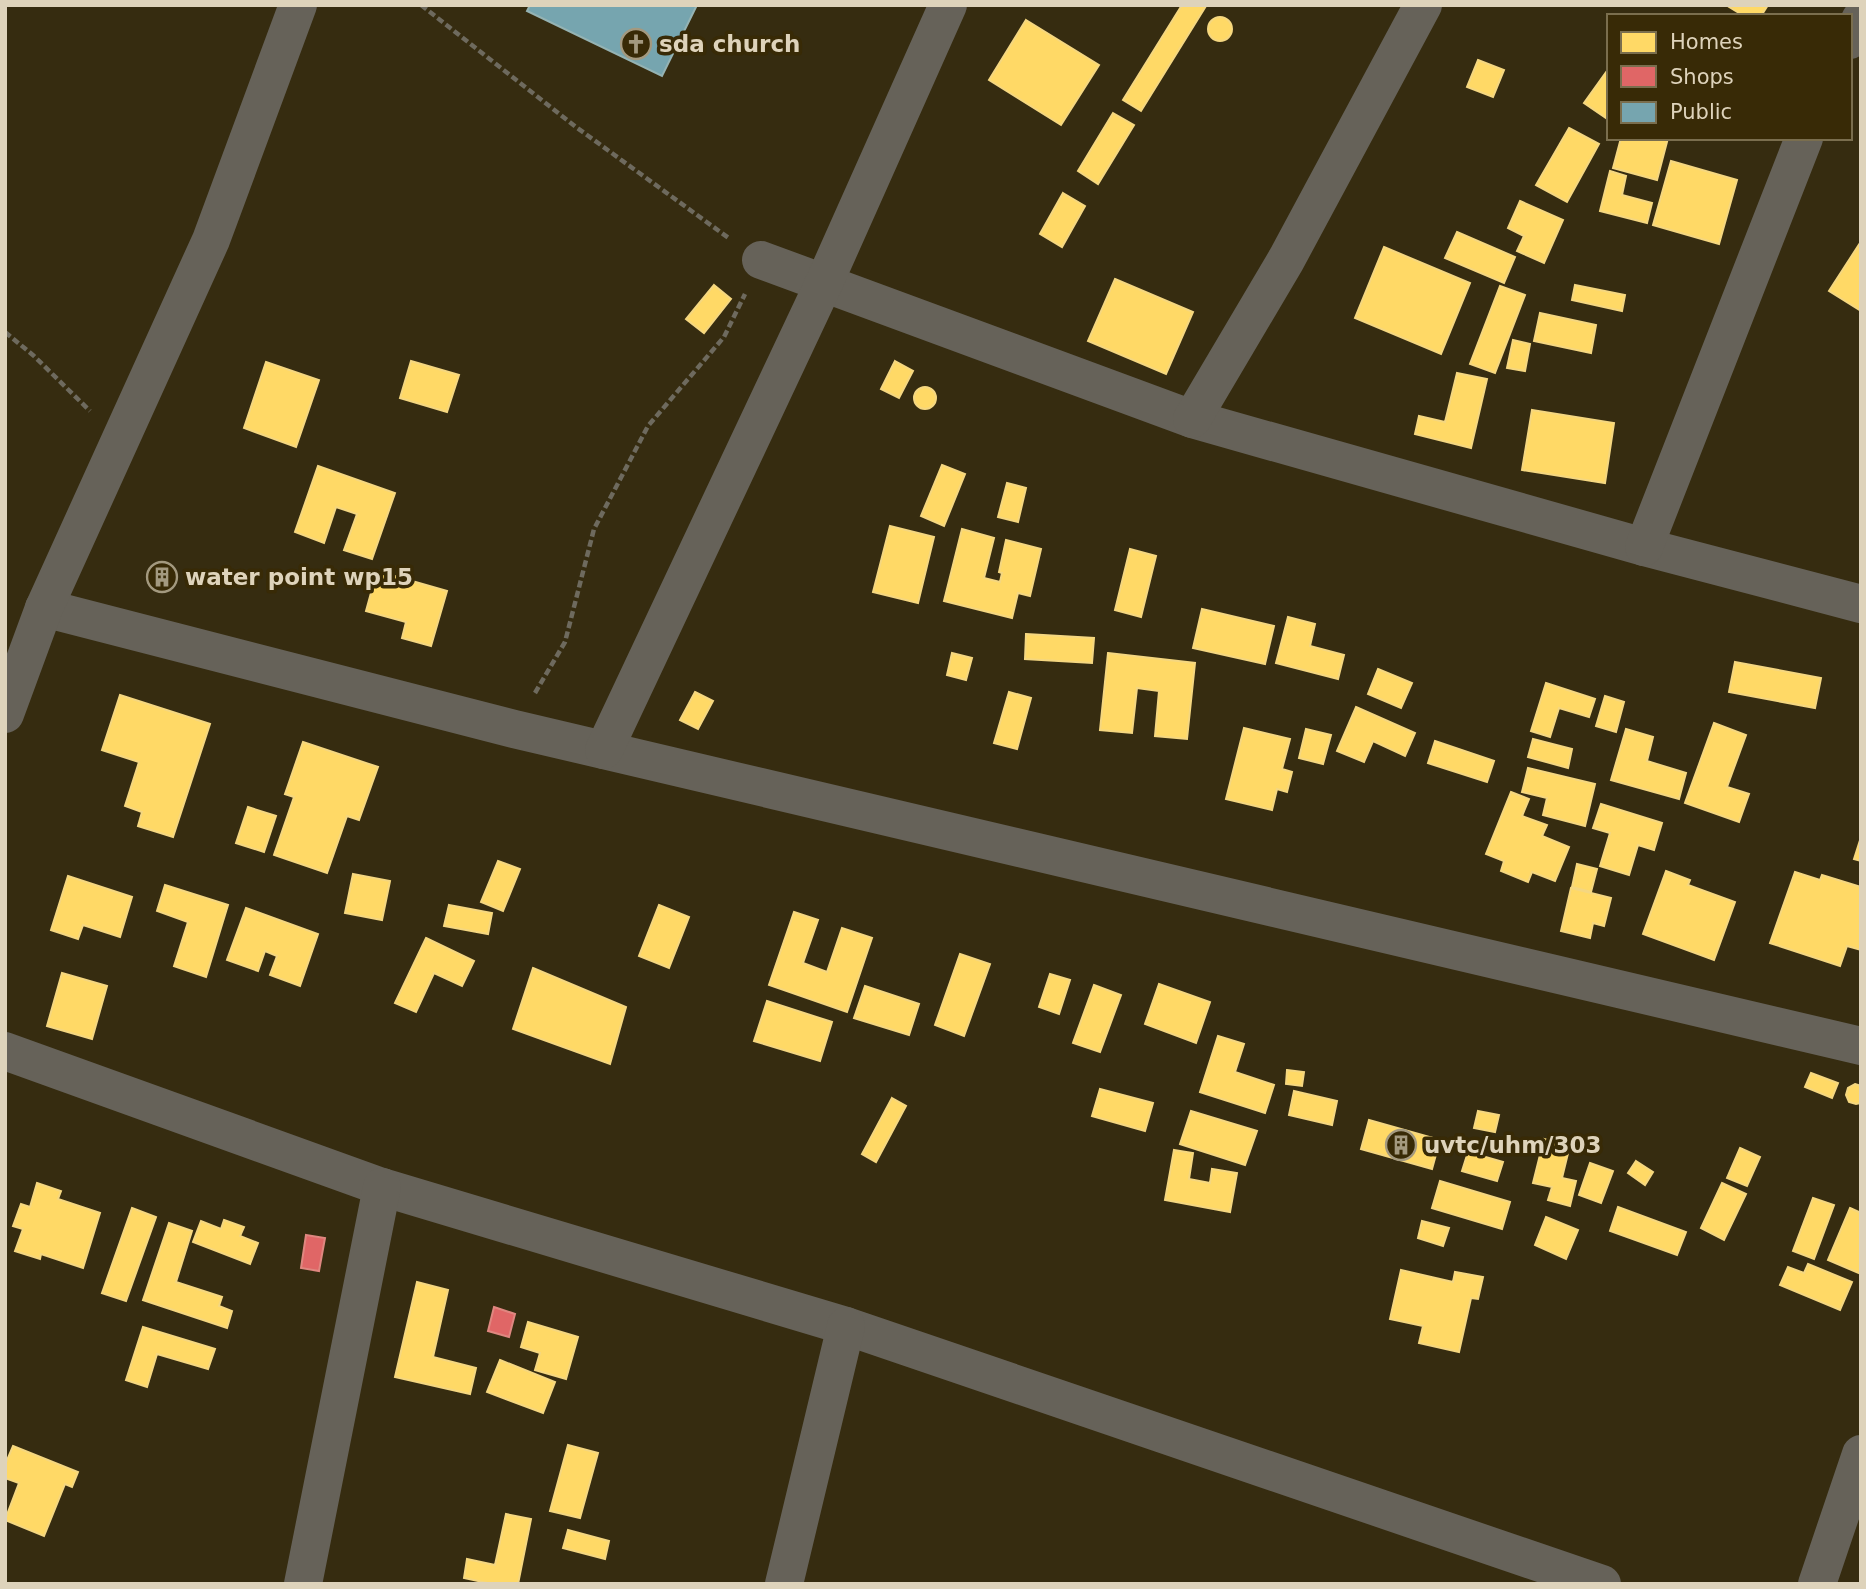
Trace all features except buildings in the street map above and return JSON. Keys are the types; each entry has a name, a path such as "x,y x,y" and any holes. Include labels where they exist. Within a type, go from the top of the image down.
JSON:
{"street":[{"path":"5,714 44,608 211,240 298,5"},
{"path":"604,750 824,283 948,5"},
{"path":"1192,419 1286,260 1423,5"},
{"path":"1852,36 1861,18"},
{"path":"1644,547 1803,140"},
{"path":"761,260 1192,419 1644,547 1861,604"},
{"path":"44,608 514,729 1861,1046"},
{"path":"5,1051 382,1187 846,1326 1602,1584"},
{"path":"303,1584 382,1187"},
{"path":"784,1584 846,1326"},
{"path":"1817,1584 1861,1454"}],"path":[{"path":"421,5 576,127 761,260 724,337 648,426 594,529 565,642 514,729"},
{"path":"5,332 34,355 120,441"}],"place":[{"name":"sda church","path":"636,44"},
{"name":"water point wp15","path":"162,577"},
{"name":"uvtc/uhm/303","path":"1401,1145"}]}
